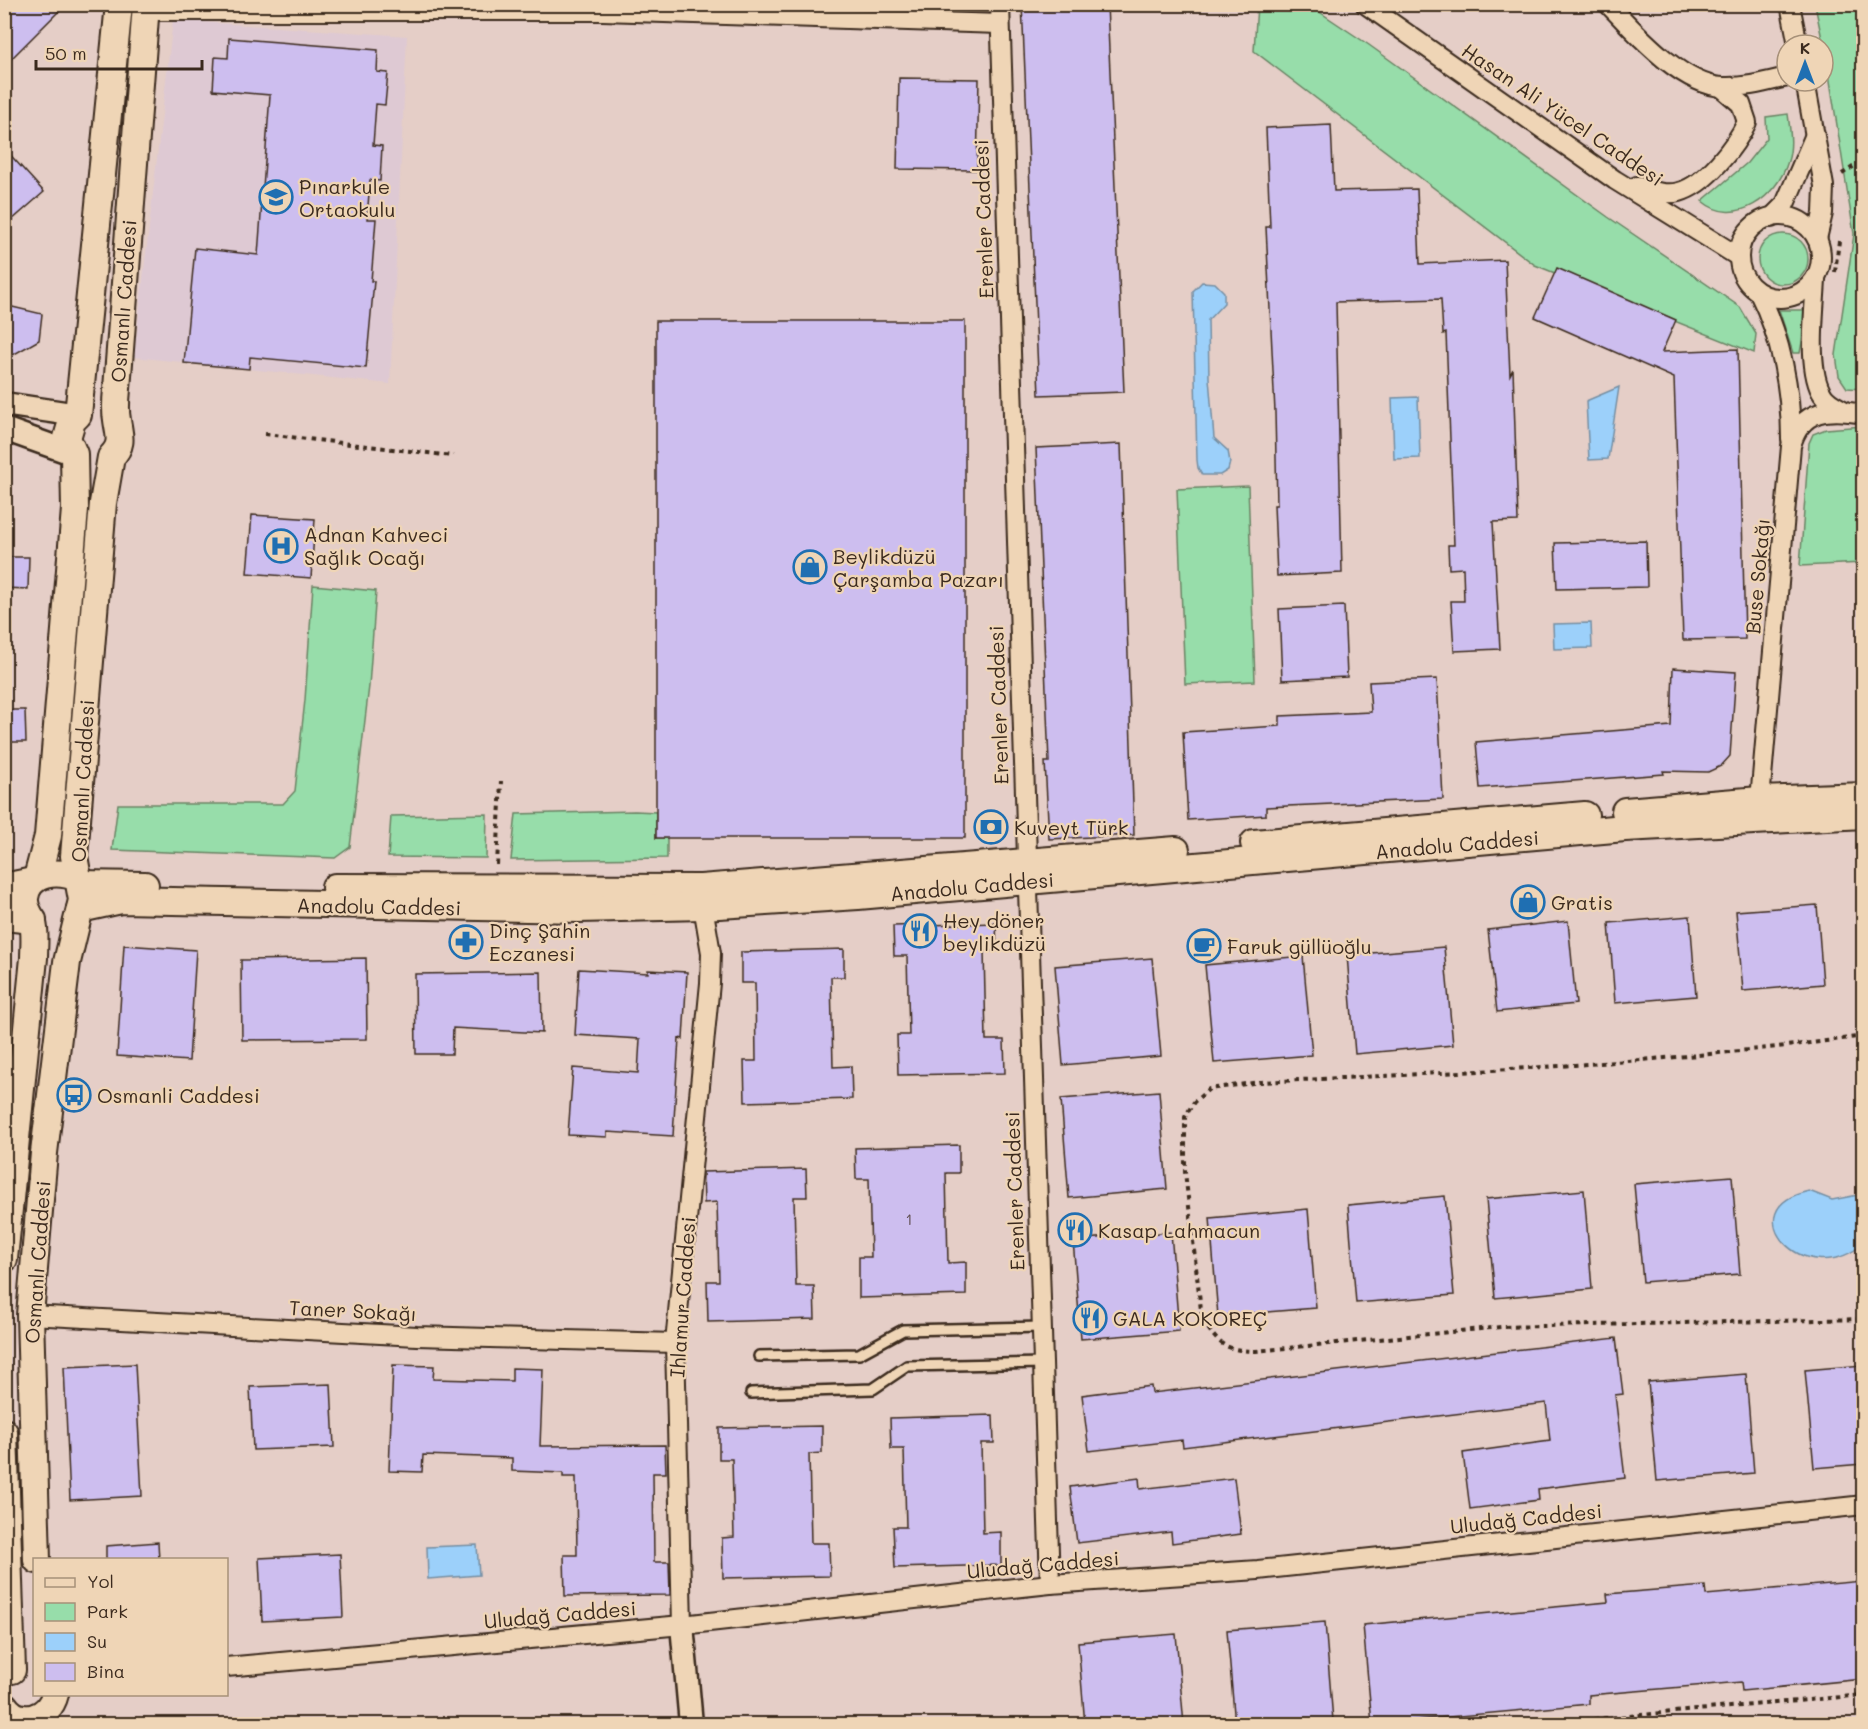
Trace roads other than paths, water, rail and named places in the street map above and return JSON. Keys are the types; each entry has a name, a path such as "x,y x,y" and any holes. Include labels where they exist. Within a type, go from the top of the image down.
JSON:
{"main road":[{"name":"Osmanlı Caddesi","path":"4,1259 34,958 33,920 25,905 25,896 35,880 48,836 75,509 74,454 68,438 68,429 78,415 119,4"},
{"name":"Osmanlı Caddesi","path":"37,1558 30,1314 44,1153 66,974 79,897 74,856 102,514 111,457 120,444 117,389 146,8"},
{"path":"78,415 86,411 103,411 117,422"},
{"path":"74,454 88,462 104,461 111,457"},
{"name":"Anadolu Caddesi","path":"79,897 121,900 360,896 579,909 1027,871 1625,828 1863,796"},
{"name":"Anadolu Caddesi","path":"1760,810 1863,815"},
{"path":"4,887 59,873 79,897 72,923 57,929 40,926 33,920 4,916"},
{"path":"4,1432 17,1671"},
{"path":"9,1713 40,1720 48,1711 55,1696"}],"street":[{"name":"Erenler Caddesi","path":"1000,4 1050,1584"},
{"name":"Hasan Ali Yücel Caddesi","path":"1365,4 1615,180 1739,256"},
{"path":"1608,4 1657,53 1686,75 1721,87 1741,104 1748,122 1738,141 1700,181 1679,192 1658,192 1615,180"},
{"path":"1790,4 1796,33"},
{"path":"146,8 587,8 1000,24"},
{"path":"1721,87 1758,84 1775,80"},
{"path":"1807,93 1824,186 1823,213 1818,239 1821,259 1816,279 1815,370 1822,394 1831,403 1854,412"},
{"path":"1771,218 1785,204 1814,137"},
{"path":"1816,279 1795,296 1782,299 1760,293 1754,291 1747,282 1741,270 1739,256 1741,244 1748,232 1758,223 1771,218 1784,216 1798,220 1818,239"},
{"path":"1760,293 1774,322 1780,349 1791,423 1791,446"},
{"path":"4,404 78,415"},
{"name":"Buse Sokağı","path":"1760,810 1791,446 1798,425 1806,419 1827,411 1854,412"},
{"path":"4,429 74,454"},
{"name":"Ihlamur Caddesi","path":"691,1725 682,1625 675,1343 710,983 711,953 702,897"},
{"name":"Taner Sokağı","path":"30,1314 417,1336 675,1343"},
{"name":"Uludağ Caddesi","path":"228,1667 682,1625 1050,1584 1258,1570 1863,1505"}],"lane":[{"path":"759,1356 859,1354 903,1330 1041,1327"},
{"path":"751,1393 873,1389 907,1366 1042,1363"}],"water":[{"path":"1202,282 1215,283 1224,292 1224,303 1208,320 1209,378 1214,438 1228,451 1230,462 1228,470 1220,475 1202,475 1197,460 1193,291"},
{"path":"1619,387 1608,459 1589,460 1586,401"},
{"path":"1418,397 1420,458 1394,459 1392,398"},
{"path":"1591,623 1592,648 1554,649 1553,624"},
{"path":"1809,1191 1832,1200 1858,1195 1863,1197 1863,1244 1840,1257 1818,1259 1799,1254 1784,1243 1776,1228 1776,1213 1786,1200"},
{"path":"477,1545 479,1575 428,1579 427,1547"}],"place":[{"name":"Pınarkule Ortaokulu","path":"276,197"},
{"name":"Adnan Kahveci Sağlık Ocağı","path":"281,546"},
{"name":"Beylikdüzü Çarşamba Pazarı","path":"810,567"},
{"name":"Kuveyt Türk","path":"991,827"},
{"name":"Gratis","path":"1528,902"},
{"name":"Hey döner beylikdüzü","path":"920,931"},
{"name":"Dinç Şahin Eczanesi","path":"466,942"},
{"name":"Faruk güllüoğlu","path":"1204,946"},
{"name":"Osmanli Caddesi","path":"74,1095"},
{"name":"Kasap Lahmacun","path":"1075,1230"},
{"name":"GALA KOKOREÇ","path":"1090,1318"}]}
